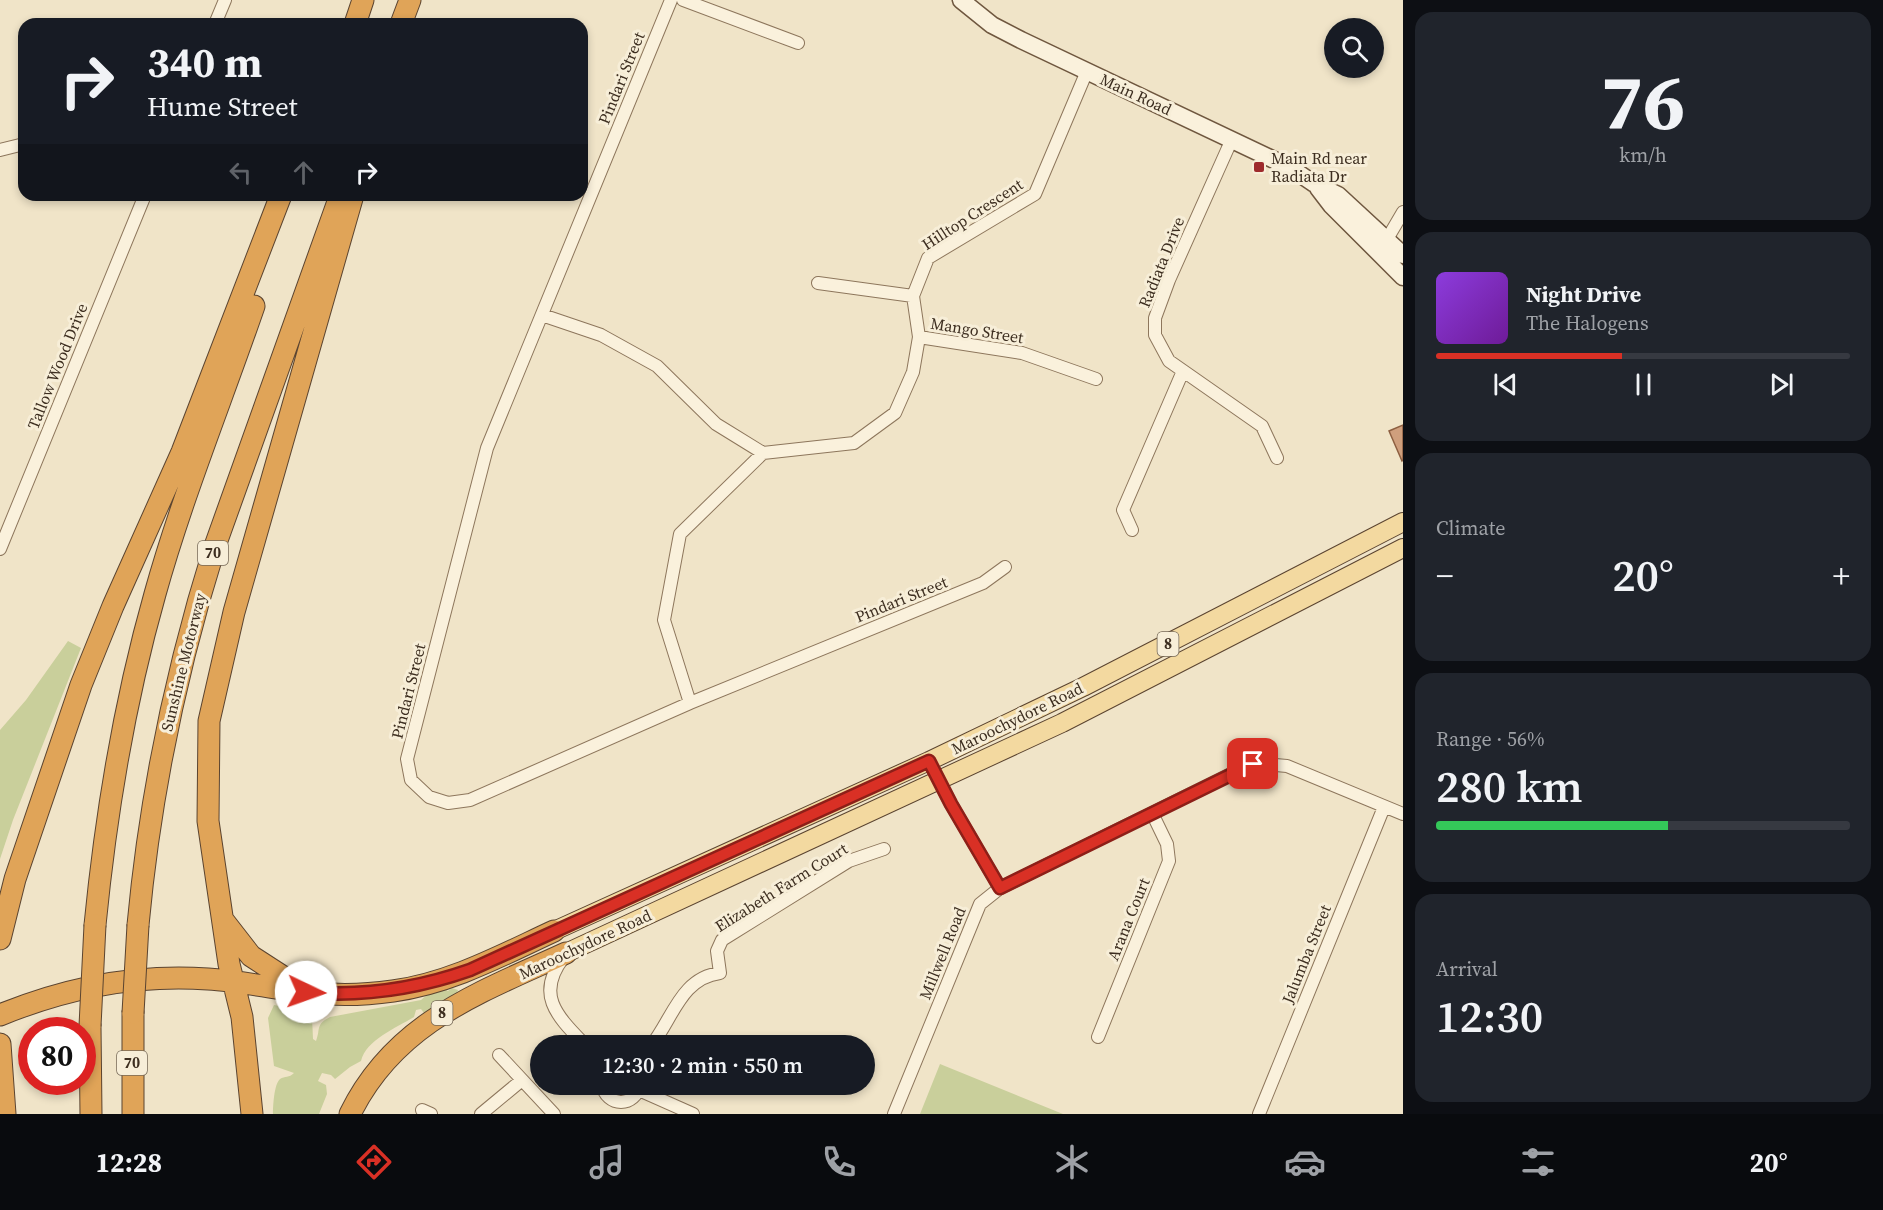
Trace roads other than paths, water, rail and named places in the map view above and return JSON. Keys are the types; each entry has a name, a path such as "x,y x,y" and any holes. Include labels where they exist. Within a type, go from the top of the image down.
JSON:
{"highway":[{"path":"357,18 363,0"},
{"path":"403,18 410,0"},
{"path":"1,929 30,833 81,685 113,606 182,452 279,201"},
{"path":"91,1114 90,1026 95,925 114,772 137,664 155,593 179,517 292,201"},
{"name":"Sunshine Motorway","path":"133,1114 133,1012 138,925 143,873 158,774 173,696 215,546 338,201"},
{"path":"252,1114 242,1017 228,964 208,822 209,721 234,612 350,201"},
{"path":"222,920 251,956 306,992"},
{"name":"Maroochydore Road","path":"0,1015 36,1001 112,983 176,978 233,981 306,992 370,993 426,984 470,970 554,931"},
{"name":"Maroochydore Road","path":"350,1114 379,1068 401,1044 428,1022 474,995 566,953"},
{"path":"0,1044 5,1114"}],"main road":[{"name":"Main Road","path":"961,0 992,25 1232,139 1291,168 1313,183 1338,195 1383,246 1403,277"},
{"name":"Main Road","path":"1383,246 1403,255"},
{"name":"Maroochydore Road","path":"554,931 929,761 1093,682 1403,522"},
{"name":"Maroochydore Road","path":"566,953 1097,706 1403,548"}],"street":[{"path":"218,18 225,0"},
{"name":"Pindari Street","path":"671,0 487,448 407,759 411,780 429,797 448,803 470,800 690,703 983,583 1005,567"},
{"path":"682,0 798,43"},
{"name":"Hilltop Crescent","path":"763,453 854,443 895,413 913,372 919,337 914,296 928,258 1035,194 1087,71"},
{"name":"Radiata Drive","path":"1232,139 1169,280 1155,318 1155,335 1169,361 1262,426 1277,458"},
{"path":"0,150 18,146"},
{"name":"Tallow Wood Drive","path":"0,549 143,201"},
{"path":"1383,246 1403,212"},
{"path":"818,283 914,296"},
{"path":"542,315 601,335 657,366 716,424 763,453 680,534 664,620 690,703"},
{"name":"Mango Street","path":"919,337 1022,353 1096,379"},
{"path":"1132,530 1124,510 1183,371"},
{"path":"929,761 991,876 1000,888"},
{"name":"Millwell Road","path":"894,1114 980,904 1000,888 1253,764 1287,766 1403,814"},
{"name":"Jalumba Street","path":"1259,1114 1384,807"},
{"name":"Arana Court","path":"1098,1037 1169,861 1167,844 1152,813"},
{"name":"Elizabeth Farm Court","path":"659,1035 690,986 707,976 720,973 717,953 722,940 849,861 884,849"},
{"path":"566,953 553,975 549,995 555,1010 577,1035"},
{"path":"499,1055 554,1114"},
{"path":"481,1114 522,1080"},
{"path":"607,1095 616,1102 628,1102 637,1095"},
{"path":"656,1095 693,1114"}],"place":[{"name":"Main Rd near Radiata Dr","path":"1259,167"}]}
